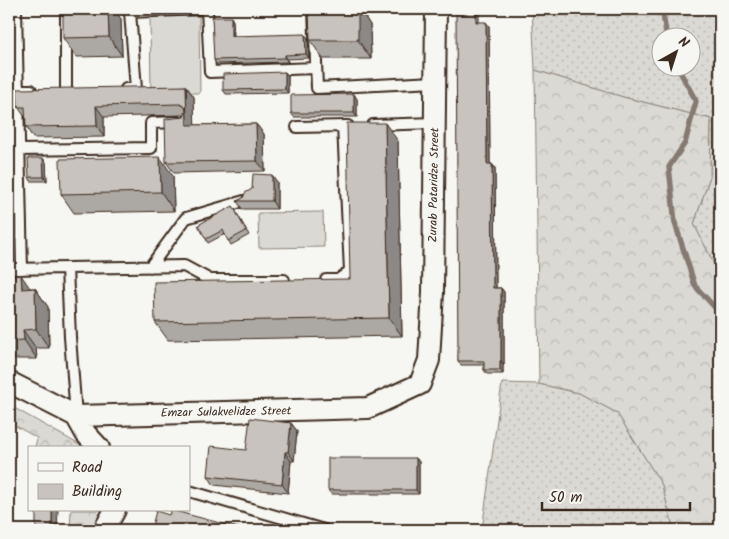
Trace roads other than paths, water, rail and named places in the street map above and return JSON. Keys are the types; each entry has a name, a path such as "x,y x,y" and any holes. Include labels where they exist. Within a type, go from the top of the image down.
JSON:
{"street":[{"name":"Zurab Pataridze Street","path":"429,360 433,292 436,9"},
{"name":"Emzar Sulakvelidze Street","path":"9,382 76,416 368,408 420,384 429,360"},
{"path":"76,416 86,434 97,446"},
{"path":"104,530 114,512"}],"lane":[{"path":"16,9 13,90 19,150 22,269"},
{"path":"66,9 66,90"},
{"path":"116,89 136,89 130,12 202,9"},
{"path":"207,9 210,72 316,68"},
{"path":"314,9 317,88 434,82"},
{"path":"13,90 37,90"},
{"path":"19,150 151,148 151,123 187,122"},
{"path":"297,127 435,123"},
{"path":"318,280 338,280 350,271 343,126"},
{"path":"150,267 186,218 244,200"},
{"path":"9,269 184,266 210,280 299,280"},
{"path":"67,268 76,416"},
{"path":"190,491 324,530"}],"waterway":[{"path":"662,9 665,28"},
{"path":"683,78 696,101 685,143 669,167 675,223 695,286 720,313"}]}
